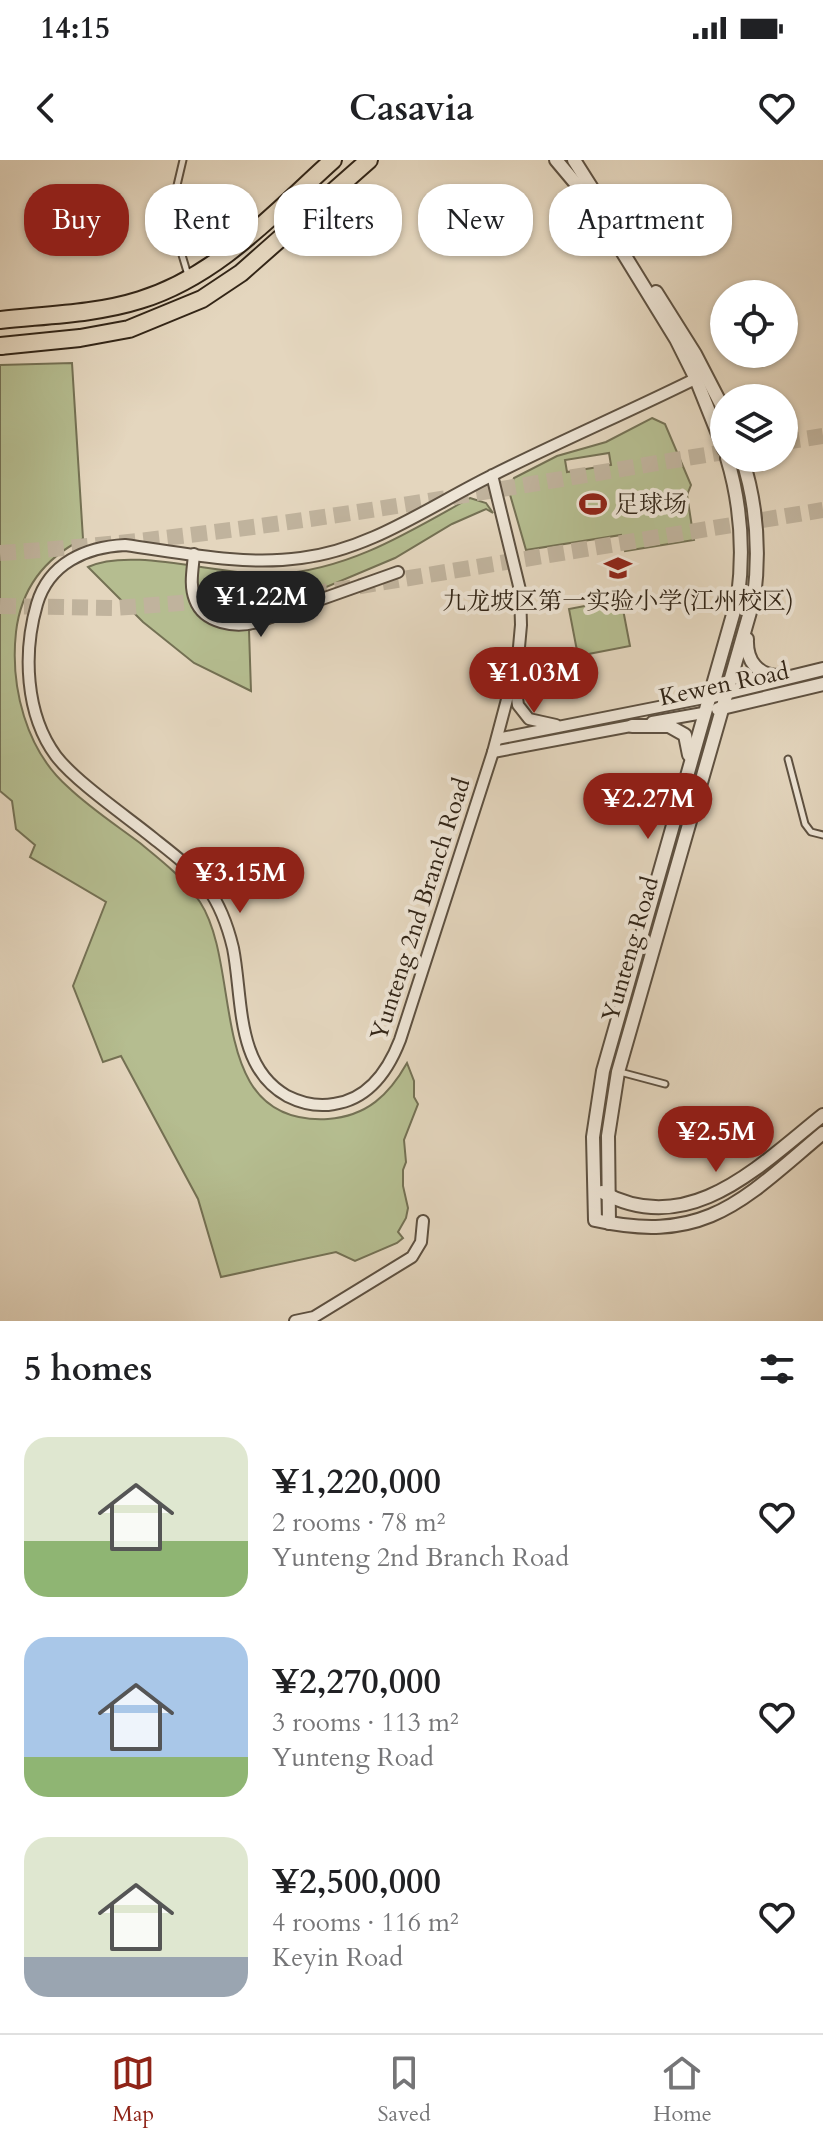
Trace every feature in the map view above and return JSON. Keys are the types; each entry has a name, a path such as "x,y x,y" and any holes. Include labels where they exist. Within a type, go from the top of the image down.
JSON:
{"main road":[{"path":"0,320 104,309 140,300 190,280 228,254 333,160"},
{"path":"0,346 80,338 129,329 202,299 241,273 369,160"}],"street":[{"path":"556,160 593,204 710,389"},
{"path":"574,160 701,376 710,405"},
{"name":"Yunteng 2nd Branch Road","path":"492,475 520,590 521,625 514,675 497,739 405,1025 388,1068 371,1087 347,1101 309,1104 286,1095 266,1080 252,1057 244,1029 232,944 222,915 207,888 187,866 57,757 36,717 30,687 30,627 41,591 58,568 78,554 104,546 125,545 267,561 331,553 376,536 492,475 701,376"},
{"name":"Yunteng Road","path":"730,472 741,528 741,576 733,620 703,713 603,1071 593,1137 592,1187 595,1220 609,1223 608,1136 618,1072 749,622 758,553 753,502 746,472"},
{"path":"194,554 192,580 199,608 215,620 237,626 257,622 398,572"},
{"path":"749,622 746,644 754,665 771,676 795,676"},
{"name":"Kewen Road","path":"497,739 728,693 823,669"},
{"path":"514,675 515,696 529,719 547,725 578,725"},
{"name":"Kewen Road","path":"493,752 703,713 823,684"},
{"path":"632,726 669,726 681,730 688,740 688,766"},
{"path":"592,1187 639,1207 655,1208 706,1198 740,1181 823,1115"},
{"path":"609,1223 659,1227 716,1215 750,1194 823,1133"},
{"path":"295,1321 314,1317 412,1257 421,1242 423,1221"}],"lane":[{"path":"183,160 170,215 190,280"},
{"path":"788,759 805,824 811,832 823,835"},
{"path":"618,1072 665,1084"}],"green space":[{"path":"72,363 83,539 46,565 23,602 15,653 24,716 41,755 53,772 85,802 164,863 200,902 213,931 234,1039 245,1071 262,1098 289,1114 328,1119 342,1117 375,1102 393,1085 407,1063 418,1104 404,1140 406,1162 403,1186 408,1208 398,1232 403,1238 355,1261 336,1252 221,1277 198,1199 121,1056 103,1062 73,986 106,902 30,857 35,845 16,829 12,801 0,791 0,365"},
{"path":"652,418 665,424 691,485 687,495 694,540 625,551 621,535 526,550 509,491 514,478 557,456 606,442","holes":["609,453 611,465 567,472 565,460"]},
{"path":"470,498 486,503 493,513 486,509 452,524 395,558 300,598 303,613 249,630 251,691 194,663 143,622 88,567 107,561 129,560 255,574 303,571 378,547"},
{"path":"621,599 630,646 578,656 569,609"}],"tunnel":[{"path":"798,440 823,436"},
{"path":"0,553 91,546 273,524 710,454"},
{"path":"0,606 115,608 324,592 823,510"}],"place":[{"name":"足球场","path":"593,504"},
{"name":"九龙坡区第一实验小学(江州校区)","path":"618,568"}]}
